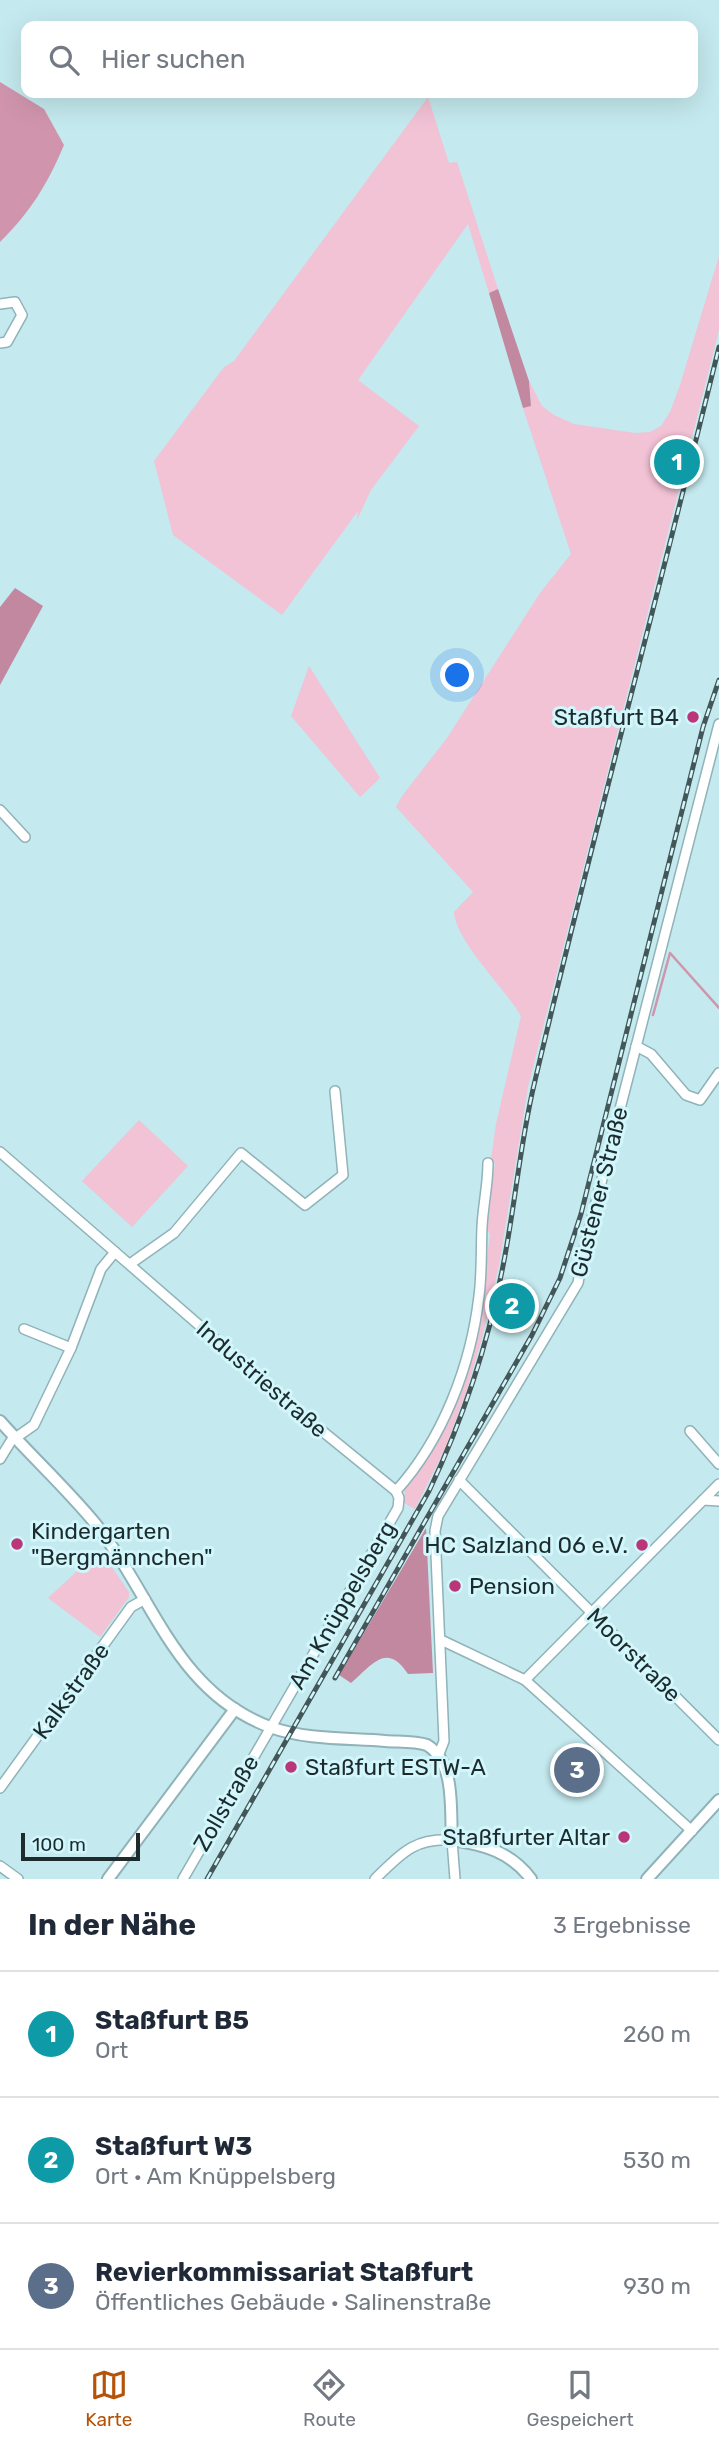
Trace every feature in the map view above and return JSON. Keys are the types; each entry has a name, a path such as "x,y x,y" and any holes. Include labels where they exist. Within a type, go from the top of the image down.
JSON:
{"main road":[{"path":"0,1421 93,1521 121,1559 186,1666 201,1682 235,1709 271,1727 313,1736 422,1743 439,1754"},
{"path":"108,1879 235,1709"},
{"name":"Güstener Straße","path":"439,1754 448,1769 452,1840"},
{"path":"647,1879 719,1800"},
{"path":"452,1840 491,1848 507,1856 531,1879"}],"street":[{"path":"0,304 15,302 22,315 7,342 0,343"},
{"name":"Güstener Straße","path":"439,1754 444,1741 435,1531 438,1516 578,1283 585,1245 719,724"},
{"path":"0,810 25,837"},
{"path":"636,1046 652,1054 685,1095 699,1100 719,1073"},
{"path":"130,1264 174,1233 241,1153 305,1205 342,1175 335,1091"},
{"name":"Industriestraße","path":"0,1152 300,1413 396,1491"},
{"name":"Am Knüppelsberg","path":"271,1727 398,1508 399,1498 396,1491 427,1452 441,1424 470,1342 479,1298 482,1227 489,1181 488,1163"},
{"path":"0,1459 15,1438 34,1426 71,1348 101,1269 115,1252"},
{"path":"24,1329 71,1348"},
{"path":"690,1431 719,1464"},
{"name":"Moorstraße","path":"459,1480 719,1740"},
{"path":"525,1679 719,1484"},
{"path":"703,1500 719,1501"},
{"name":"Kalkstraße","path":"0,1787 131,1607 145,1599"},
{"path":"441,1640 525,1679 691,1831"},
{"name":"Zollstraße","path":"183,1879 271,1727"},
{"path":"375,1879 406,1850 428,1840 452,1840 456,1879"},
{"path":"0,1866 18,1879"}],"shaded area":[{"path":"0,82 21,95 21,98 26,98 44,109 64,145 37,197 0,242"},
{"path":"428,98 449,163 457,162 498,289 489,293 468,224 358,380 419,426 371,490 357,520 358,511 282,615 173,535 154,461 224,367 234,361"},
{"path":"719,256 719,330 528,1087 499,1265 481,1342 466,1393 444,1451 415,1509 404,1503 405,1486 414,1477 445,1426 482,1298 490,1234 485,1227 495,1164 491,1159 496,1124 521,1016 472,951 457,924 454,912 473,892 396,807 447,738 540,593 571,554 523,408 531,405 529,381 542,406 574,424 635,433 650,432 661,426 670,412 680,385"},
{"path":"498,289 529,381 531,406 523,408 489,293"},
{"path":"15,588 43,606 0,685 0,607"},
{"path":"309,666 380,778 360,797 291,716"},
{"path":"139,1120 188,1166 132,1227 82,1181"},
{"path":"426,1528 433,1673 408,1674 400,1664 387,1658 373,1663 351,1683 339,1675"},
{"path":"100,1550 129,1592 129,1597 100,1637 48,1598"}],"waterway":[{"path":"653,1015 670,953 719,1008"}],"railway":[{"path":"207,1879 429,1491 453,1437 473,1381 503,1266 534,1085 719,347"},
{"path":"335,1678 532,1335 560,1278 581,1214 703,727 719,680"}],"place":[{"name":"Staßfurt B5","path":"677,462"},
{"name":"Staßfurt B4","path":"693,717"},
{"name":"Staßfurt W3","path":"512,1306"},
{"name":"Kindergarten \"Bergmännchen\"","path":"17,1544"},
{"name":"HC Salzland 06 e.V.","path":"642,1545"},
{"name":"Pension","path":"455,1586"},
{"name":"Staßfurt ESTW-A","path":"291,1767"},
{"name":"Revierkommissariat Staßfurt","path":"577,1770"},
{"name":"Staßfurter Altar","path":"624,1837"}]}
